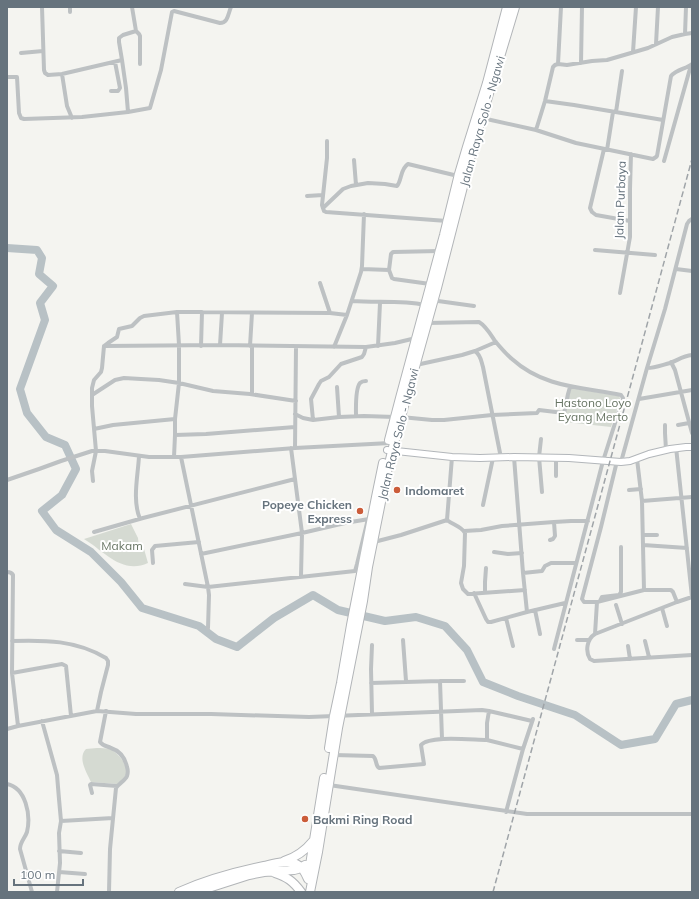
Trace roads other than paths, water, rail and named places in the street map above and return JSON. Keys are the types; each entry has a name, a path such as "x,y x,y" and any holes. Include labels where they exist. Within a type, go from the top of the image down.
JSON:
{"highway":[{"name":"Jalan Raya Solo - Ngawi","path":"359,604 370,519 398,417 430,284 507,7"},
{"name":"Jalan Raya Solo - Ngawi","path":"398,417 427,323 465,177 515,7"},
{"name":"Jalan Raya Solo - Ngawi","path":"304,892 308,877 330,746 354,627 374,542 390,447"},
{"name":"Jalan Raya Solo - Ngawi","path":"310,889 318,854 334,755 337,716"},
{"path":"276,863 302,853 313,841"},
{"path":"196,892 248,875 294,870 310,861 318,854"},
{"path":"179,892 222,876 255,867 290,862 301,867 308,877 310,889"},
{"path":"271,872 289,879 301,892"}],"street":[{"path":"42,7 44,70 48,75 62,74 122,60"},
{"path":"70,7 70,12"},
{"path":"132,7 136,31 140,36 140,64"},
{"path":"7,77 17,77 19,113 21,118 24,119 72,118 150,108 161,70 172,12 174,11 220,24 226,22 231,7"},
{"path":"558,64 561,7"},
{"path":"581,63 582,7"},
{"path":"633,52 636,7"},
{"path":"656,44 658,7"},
{"path":"685,34 686,7"},
{"path":"128,112 119,38 123,35 136,31"},
{"path":"536,130 553,67 555,65 607,60 641,50 672,37 692,33"},
{"path":"21,53 43,51"},
{"path":"111,91 118,91 120,88 115,62"},
{"path":"482,118 536,130 576,143 652,158 656,157 671,76 674,72 689,66 692,63"},
{"path":"664,161 692,63"},
{"path":"622,70 614,112 590,208 596,215 630,221"},
{"path":"62,74 66,106 72,118"},
{"path":"545,101 663,120"},
{"path":"327,141 327,158 323,195 323,208 326,212 448,221"},
{"name":"Jalan Purbaya","path":"620,293 630,237 631,154"},
{"path":"354,160 356,185"},
{"path":"323,208 343,189 356,185 376,184 397,186 400,182 404,167 408,164 459,176"},
{"path":"307,196 323,195"},
{"path":"334,347 347,315 362,269 364,214"},
{"path":"677,602 671,590 644,590 599,601 584,602 582,599 619,462 665,309 687,224 692,219"},
{"path":"595,250 655,256"},
{"path":"430,284 392,278 389,270 391,254 393,252 439,252"},
{"path":"362,269 389,270"},
{"path":"676,269 692,271"},
{"path":"320,283 330,314"},
{"path":"352,301 425,305"},
{"path":"433,301 474,306"},
{"path":"378,346 380,302"},
{"path":"93,481 92,471 96,451 92,395 93,383 101,372 104,346 117,338 119,329 132,326 142,317 177,312 347,315"},
{"path":"174,457 175,418 179,383 177,312"},
{"path":"201,346 202,312"},
{"path":"220,346 222,313"},
{"path":"252,313 252,394"},
{"path":"427,323 480,322 513,360 528,370 555,383 570,387 604,391 623,396 603,461 554,649"},
{"path":"104,346 366,347 395,343 416,338"},
{"path":"415,365 462,355 496,342"},
{"path":"296,347 296,401 293,448 295,479 302,534 301,576"},
{"path":"314,420 311,399 321,381 329,377 341,364 362,357 366,347"},
{"path":"475,351 480,357 501,458"},
{"path":"647,368 655,368 684,356 692,355"},
{"path":"671,362 675,370 692,433"},
{"path":"92,395 115,380 130,378 153,379 213,391 252,394 296,401"},
{"path":"356,416 359,385 361,382 366,380"},
{"path":"338,387 339,417"},
{"path":"563,419 570,387"},
{"path":"639,399 692,390"},
{"path":"295,414 303,418 314,420 364,416 444,420 492,415 537,413 539,410 564,413"},
{"path":"94,428 175,418"},
{"path":"678,425 689,423"},
{"path":"665,426 666,450"},
{"path":"175,435 295,427"},
{"path":"541,439 539,457 542,492"},
{"path":"7,480 88,452 96,451 156,458 340,445 390,447 452,457 539,457 619,462 630,461 666,450 692,447"},
{"path":"676,448 689,550 692,597 595,634 589,640 587,654 592,661 692,655"},
{"path":"139,456 136,492 137,510 140,519"},
{"path":"181,457 208,587 208,628"},
{"path":"447,520 452,457"},
{"path":"514,457 527,612"},
{"path":"483,505 493,458"},
{"path":"556,458 556,476"},
{"path":"637,459 642,501 644,590"},
{"path":"94,532 295,479"},
{"path":"629,490 641,489"},
{"path":"642,501 692,498"},
{"path":"185,584 208,587 355,570 370,519 202,554"},
{"path":"374,542 447,520"},
{"path":"447,520 462,528 466,536 464,566 461,582 465,592 468,594 525,590"},
{"path":"464,531 520,524 571,520 588,521"},
{"path":"550,540 555,536 554,522"},
{"path":"643,535 657,535"},
{"path":"153,563 152,550 155,546 199,542"},
{"path":"642,545 689,550"},
{"path":"595,634 599,601 602,597 619,594 621,592 621,547"},
{"path":"494,552 508,554 522,553"},
{"path":"523,573 542,571 545,566 551,563 576,563"},
{"path":"485,592 486,568"},
{"path":"7,572 10,572 13,575 12,673 18,726"},
{"path":"474,593 488,622 565,603"},
{"path":"7,605 12,604"},
{"path":"616,605 622,624"},
{"path":"662,608 667,626"},
{"path":"535,610 540,634"},
{"path":"506,618 513,646"},
{"path":"403,640 406,681"},
{"path":"577,640 589,640"},
{"path":"12,641 66,643 83,648 106,658 108,665 97,711"},
{"path":"645,641 649,657"},
{"path":"372,645 372,714"},
{"path":"628,646 630,659"},
{"path":"12,673 62,664 66,666 71,716"},
{"path":"371,683 406,681 464,681"},
{"path":"440,681 442,739"},
{"path":"7,729 97,711 166,715 217,714 309,717 482,710 489,711 533,720 506,812"},
{"path":"106,711 100,742 103,746 113,748 120,753 125,759 128,774 117,786 113,818 109,892"},
{"path":"487,740 489,711"},
{"path":"42,721 58,783 61,821 59,833 59,872 57,892"},
{"path":"334,755 373,756 376,765 379,768 424,764 421,744 428,740 487,740 523,750"},
{"path":"7,784 21,793 26,803 28,817 27,831 21,843 20,849 32,892"},
{"path":"92,793 90,786 91,784 117,786"},
{"path":"329,785 527,814 692,814"},
{"path":"61,821 113,818"},
{"path":"59,851 81,852"},
{"path":"59,872 85,874"}],"waterway":[{"path":"7,248 37,250 42,258 39,274 53,286 40,303 45,320 20,389 27,413 46,437 65,445 76,469 62,495 42,511 56,530 91,552 121,582 142,608 199,626 216,639 237,647 274,618 313,595 338,610 385,621 416,617 445,626 467,650 483,682 518,696 575,715 621,745 655,739 676,704 692,700"}],"railway":[{"path":"493,892 692,159"}],"place":[{"name":"Indomaret","path":"397,490"},
{"name":"Popeye Chicken Express","path":"360,511"},
{"name":"Bakmi Ring Road","path":"305,819"}],"park label":[{"name":"Hastono Loyo Eyang Merto","path":"593,409"},
{"name":"Makam","path":"122,545"}]}
